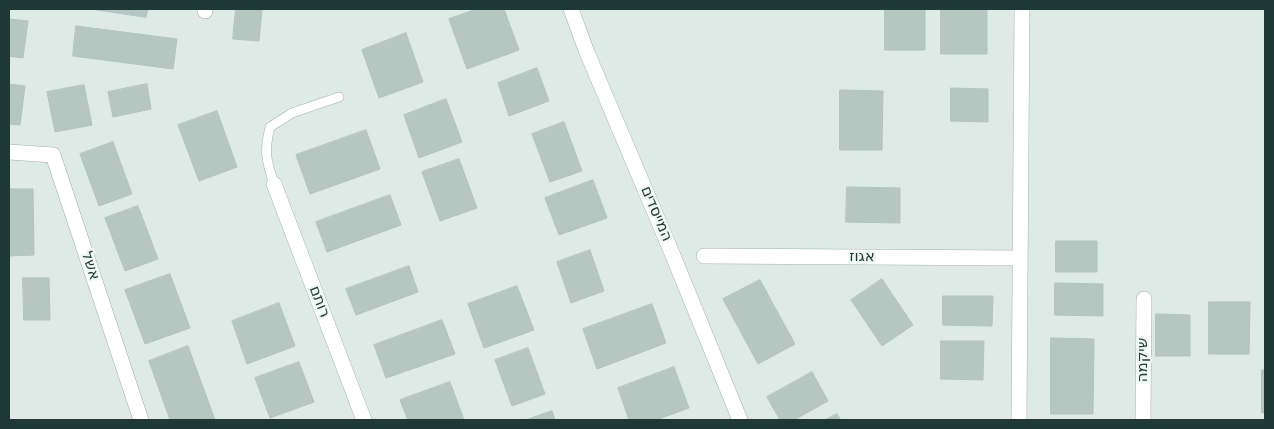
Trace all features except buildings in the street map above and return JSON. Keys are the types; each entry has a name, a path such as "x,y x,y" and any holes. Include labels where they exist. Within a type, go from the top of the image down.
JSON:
{"street":[{"name":"המייסדים","path":"571,9 586,50 740,420"},
{"path":"1019,420 1022,9"},
{"name":"אשל","path":"9,152 54,155 141,420"},
{"name":"רותם","path":"274,184 364,420"},
{"name":"אגוז","path":"704,256 1020,258"},
{"name":"שיקמה","path":"1143,420 1144,299"}],"lane":[{"path":"274,184 267,162 266,142 270,127 292,113 339,97"}]}
